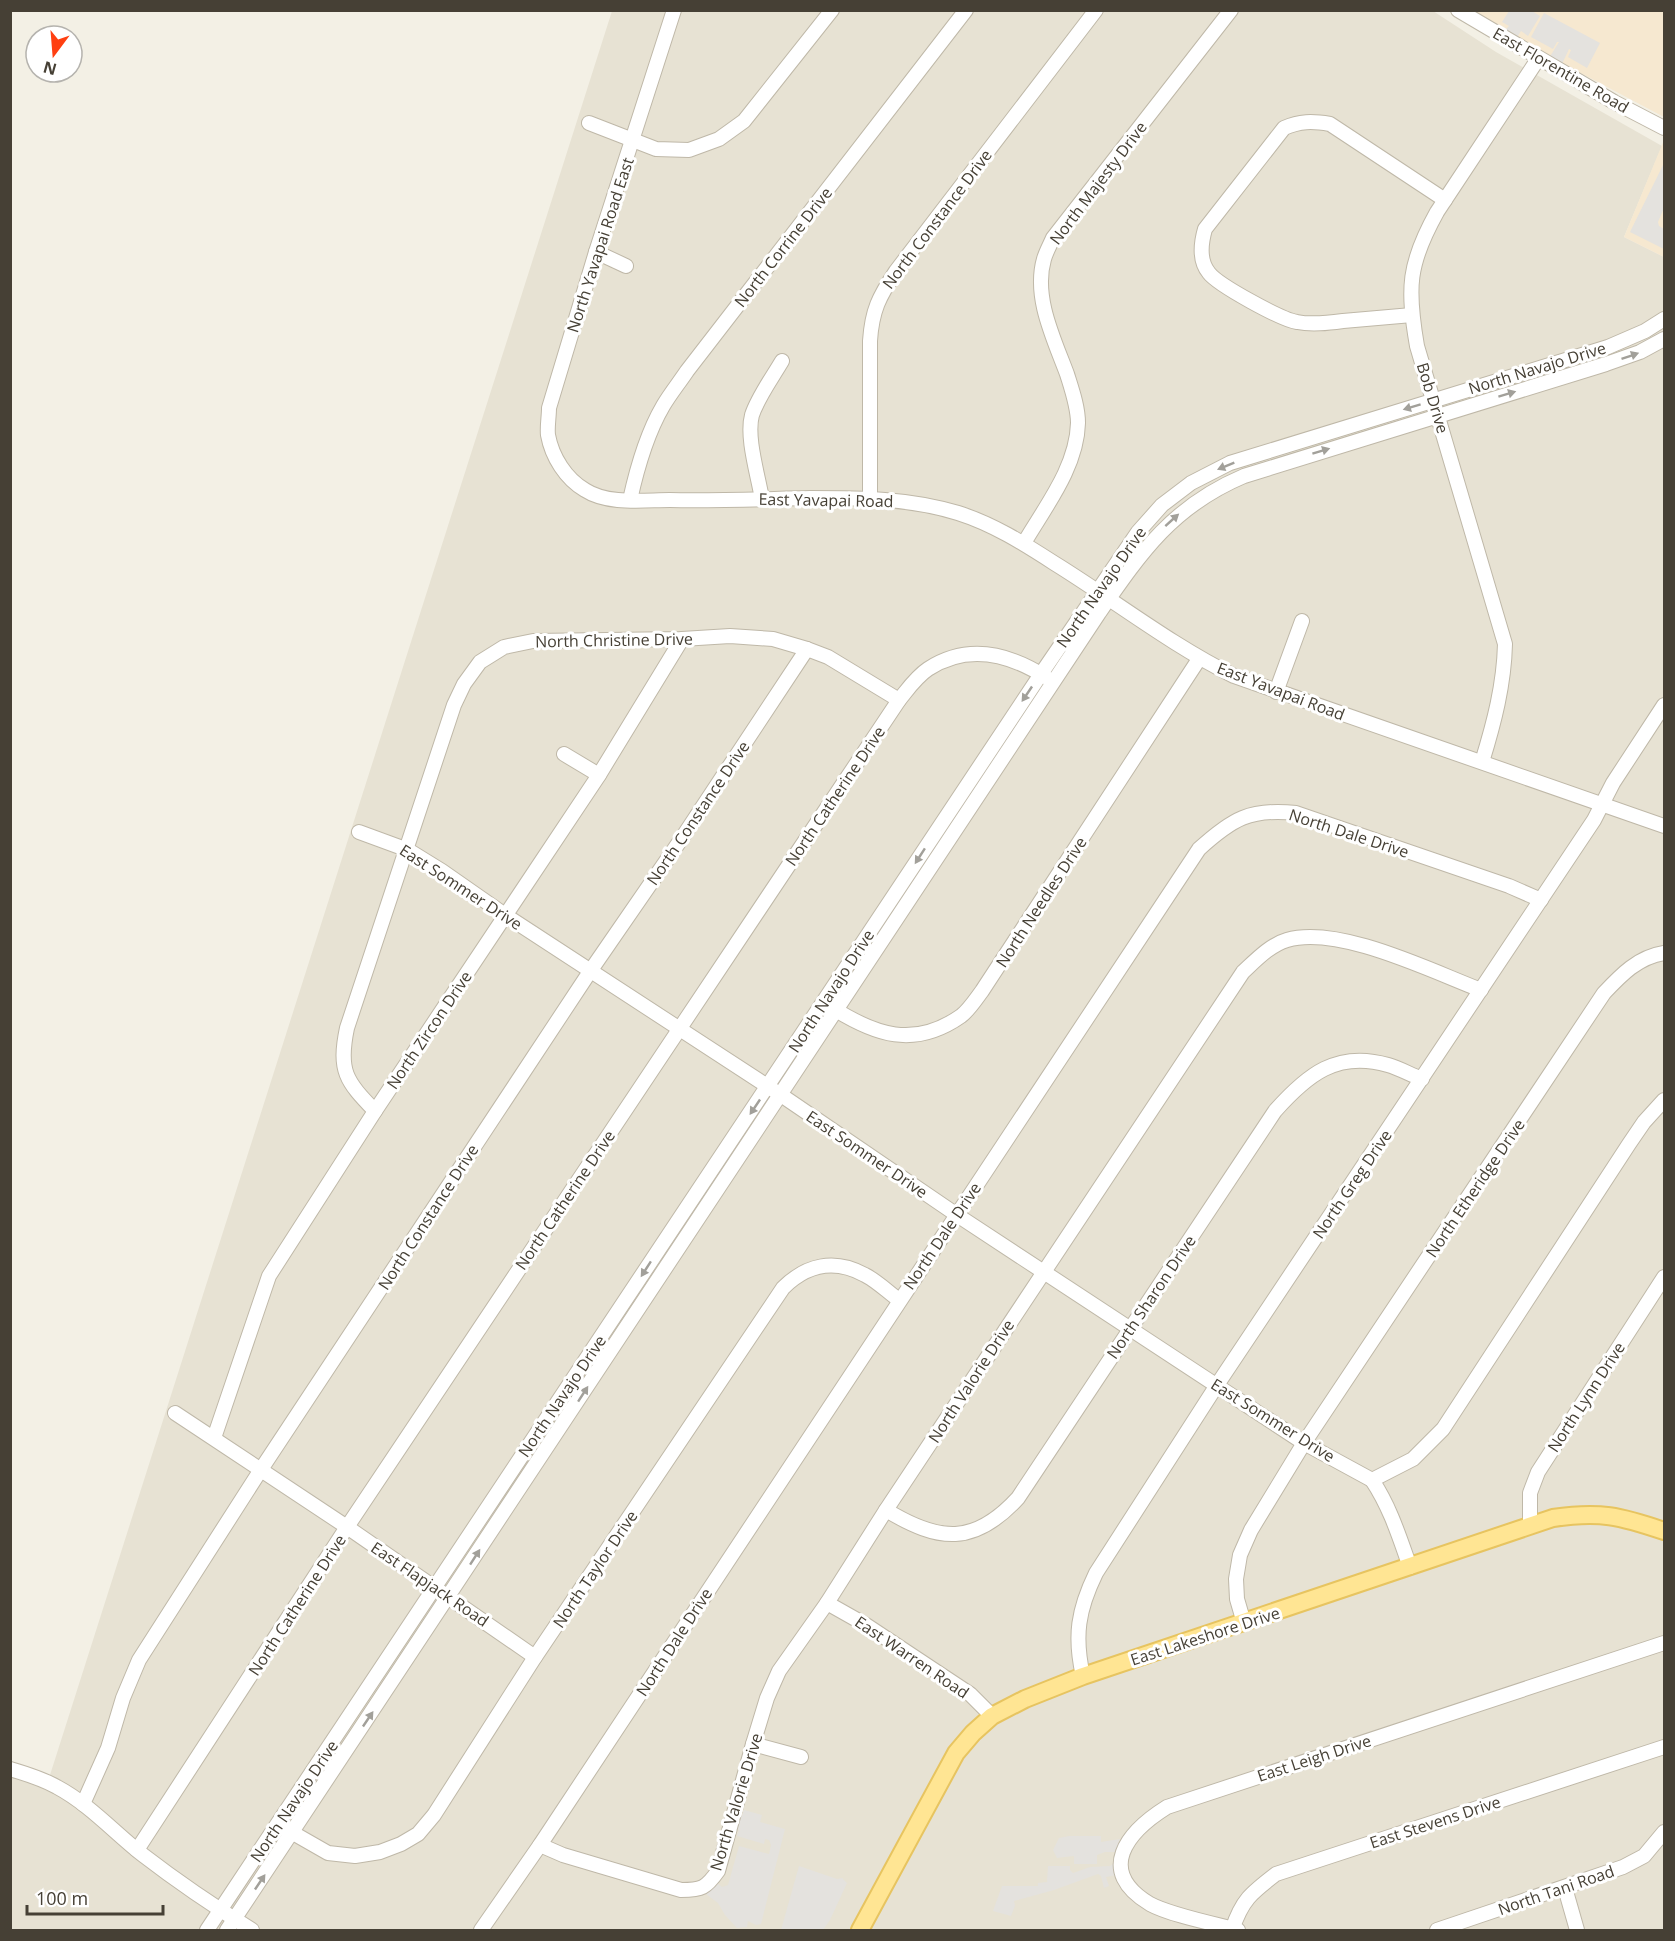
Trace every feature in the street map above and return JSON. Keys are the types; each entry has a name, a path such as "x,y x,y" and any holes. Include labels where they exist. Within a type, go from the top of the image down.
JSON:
{"main road":[{"name":"East Lakeshore Drive","path":"860,1930 956,1753 973,1732 992,1716 1025,1699 1083,1676 1552,1518 1602,1514 1625,1518 1665,1531"}],"street":[{"name":"North Yavapai Road East","path":"570,478 554,457 548,434 549,408 596,252 674,10"},
{"path":"589,123 656,149 689,150 719,139 744,121 832,10"},
{"name":"North Corrine Drive","path":"630,500 634,478 649,435 663,406 702,352 966,10"},
{"name":"North Constance Drive","path":"870,498 870,341 872,319 880,294 1096,10"},
{"name":"North Majesty Drive","path":"1024,543 1064,476 1075,449 1078,424 1077,408 1070,383 1046,315 1041,286 1043,259 1053,238 1231,10"},
{"name":"East Florentine Road","path":"1458,10 1538,59 1665,128"},
{"name":"Bob Drive","path":"1482,762 1501,692 1505,644 1417,346 1411,292 1414,260 1424,236 1445,200 1538,59"},
{"path":"1412,315 1317,324 1296,322 1281,317 1218,282 1208,273 1203,260 1201,244 1205,229 1284,128 1298,122 1314,121 1330,124 1445,200"},
{"path":"596,252 627,266"},
{"name":"North Navajo Drive","path":"207,1930 1097,590 1138,532 1162,505 1191,483 1215,470 1260,453 1589,353 1645,331 1665,319"},
{"name":"North Navajo Drive","path":"231,1926 1109,598 1152,540 1174,518 1199,499 1223,485 1265,468 1593,368 1640,352 1665,339"},
{"path":"1589,353 1593,368"},
{"path":"762,499 751,444 751,424 753,412 782,362"},
{"path":"1260,453 1265,468"},
{"name":"East Yavapai Road","path":"570,478 586,491 603,498 630,500 870,498 921,503 958,513 991,525 1024,543 1199,659 1234,676 1665,826"},
{"path":"1276,692 1302,621"},
{"name":"North Christine Drive","path":"375,1111 354,1089 344,1070 343,1049 348,1026 454,705 464,684 480,662 504,647 533,641 730,636 774,639 828,657 899,700"},
{"name":"North Zircon Drive","path":"214,1438 269,1276 375,1111 599,775 682,639"},
{"name":"North Constance Drive","path":"83,1804 108,1748 123,1698 139,1660 260,1471 591,970 682,838 807,649"},
{"name":"North Catherine Drive","path":"137,1850 347,1527 899,700 928,669 950,659 974,654 998,655 1022,664 1054,682"},
{"name":"North Needles Drive","path":"824,1002 880,1033 913,1037 938,1028 962,1015 982,991 1199,659"},
{"name":"North Greg Drive","path":"1083,1676 1077,1650 1077,1632 1085,1595 1096,1573 1217,1385 1594,820 1601,804 1664,705"},
{"path":"564,754 599,775"},
{"name":"North Dale Drive","path":"481,1930 540,1845 1199,849 1222,828 1243,817 1272,810 1296,813 1509,886 1541,900"},
{"name":"East Sommer Drive","path":"360,832 408,850 442,871 679,1030 781,1095 1043,1272 1305,1443 1372,1480 1384,1497 1391,1513 1410,1567"},
{"name":"North Valorie Drive","path":"540,1845 562,1855 681,1890 698,1890 708,1884 718,1871 767,1698 779,1671 828,1602 886,1510 1243,972 1265,951 1285,940 1309,936 1337,939 1368,947 1481,990"},
{"name":"North Etheridge Drive","path":"1244,1623 1237,1599 1236,1579 1240,1554 1251,1530 1305,1443 1604,993 1624,972 1641,961 1665,953"},
{"name":"North Sharon Drive","path":"886,1510 907,1523 930,1532 959,1535 984,1527 1004,1514 1018,1498 1275,1111 1292,1092 1312,1075 1338,1062 1363,1060 1388,1065 1422,1079"},
{"path":"1372,1480 1413,1459 1443,1429 1629,1144 1644,1122 1665,1100"},
{"name":"North Taylor Drive","path":"279,1824 328,1852 355,1856 380,1852 418,1834 434,1815 535,1657 783,1288 794,1276 819,1265 842,1266 864,1274 899,1300"},
{"name":"North Lynn Drive","path":"1530,1525 1530,1493 1538,1472 1665,1277"},
{"name":"East Flapjack Road","path":"175,1413 347,1527 535,1657"},
{"name":"East Warren Road","path":"828,1602 970,1694 992,1716"},
{"name":"East Leigh Drive","path":"1234,1930 1151,1904 1126,1882 1121,1873 1121,1859 1135,1831 1147,1819 1167,1807 1665,1643"},
{"path":"753,1744 801,1757"},
{"name":"East Stevens Drive","path":"1234,1930 1239,1908 1252,1892 1276,1874 1665,1747"},
{"path":"10,1769 59,1787 83,1804 137,1850 220,1911 231,1926 252,1930"},
{"name":"North Tani Road","path":"1444,1929 1623,1867 1644,1856 1665,1832"},
{"path":"1565,1888 1577,1930"}],"shaded area":[{"path":"612,11 1433,11 1496,52 1662,146 1624,237 1664,257 1664,1930 11,1930 10,1764 50,1775"},
{"path":"1468,11 1664,11 1664,117 1539,51"},
{"path":"1509,11 1532,11 1540,16 1528,36 1521,31 1516,39 1503,32 1509,26 1502,22"},
{"path":"1544,13 1600,43 1587,68 1568,57 1571,50 1569,49 1562,64 1549,58 1559,42 1553,49 1531,37"},
{"path":"1664,140 1664,257 1624,237"},
{"path":"1664,163 1664,208 1658,222 1659,226 1664,229 1664,249 1630,232"},
{"path":"744,1810 762,1815 760,1822 785,1829 761,1924 756,1925 748,1921 747,1927 737,1928 718,1903 703,1892 717,1883 722,1887 728,1885 739,1846 769,1854 771,1845 769,1840 765,1839 764,1844 737,1836 739,1830 734,1827 738,1815 742,1816"},
{"path":"1101,1836 1101,1842 1120,1839 1115,1852 1097,1855 1097,1864 1074,1864 1074,1856 1057,1858 1053,1850 1059,1838"},
{"path":"1116,1862 1117,1875 1106,1877 1109,1886 1104,1888 1101,1876 1098,1874 1014,1901 1015,1906 1011,1916 993,1911 1002,1886 1038,1886 1038,1883 1047,1882 1048,1866 1070,1866 1073,1873 1090,1867 1110,1866"},
{"path":"799,1866 837,1879 842,1878 847,1883 823,1930 781,1930"}]}
